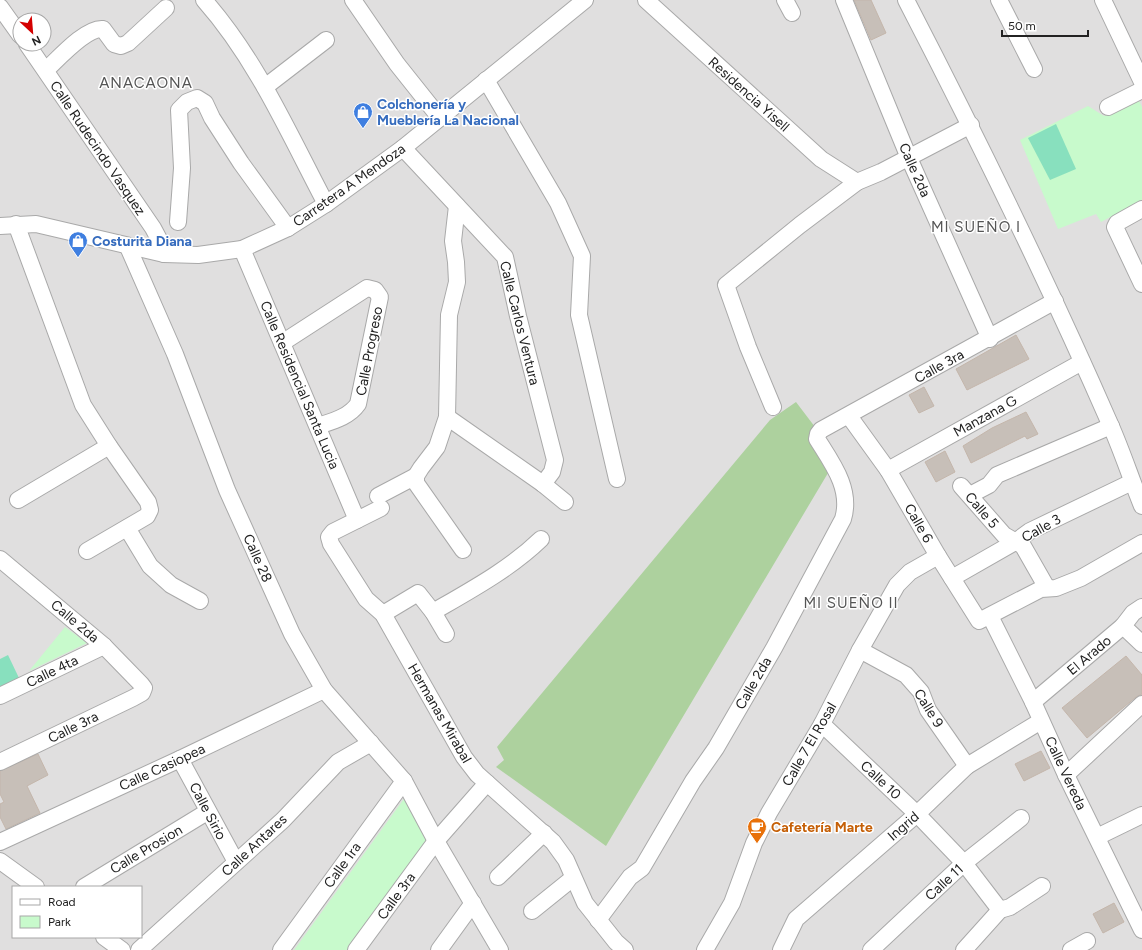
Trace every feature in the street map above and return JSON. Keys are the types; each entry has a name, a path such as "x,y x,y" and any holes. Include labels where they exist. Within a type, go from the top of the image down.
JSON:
{"street":[{"path":"204,0 247,57 265,87 326,204"},
{"path":"352,0 397,64 440,118"},
{"name":"Carretera A Mendoza","path":"4,224 36,224 128,247 164,254 198,255 242,249 288,228 326,204 402,148 585,0"},
{"name":"Residencia Yisell","path":"646,0 821,159 857,182"},
{"name":"Calle 2da","path":"844,0 909,158 990,339"},
{"path":"906,0 971,125 1055,301 1111,426 1142,506"},
{"path":"999,0 1034,69"},
{"path":"1103,0 1142,82"},
{"path":"0,7 12,24"},
{"path":"46,70 87,33 96,28 103,29 114,44 121,46 128,43 166,8"},
{"path":"265,87 326,40"},
{"name":"Calle Rudecindo Vasquez","path":"33,52 153,228 161,243 164,254"},
{"path":"486,80 558,203 582,256 579,315 617,479"},
{"path":"1108,107 1142,90"},
{"path":"178,222 182,168 179,110 187,102 197,98 205,103 212,118 240,164 288,228"},
{"path":"773,407 748,347 726,285 800,225 857,182 909,158 971,125"},
{"name":"Calle Carlos Ventura","path":"402,148 505,256 518,316 555,460 552,472 543,484"},
{"path":"357,520 379,502 416,476 437,447 447,417 449,314 457,282 453,241 457,206"},
{"path":"1142,209 1117,223 1115,227 1142,284"},
{"path":"4,224 83,405 109,446 148,502 150,510 147,516 87,551"},
{"name":"Calle 28","path":"128,247 175,354 227,490 292,634 324,690 404,781 436,841"},
{"name":"Calle Residencial Santa Lucia","path":"242,249 357,520"},
{"name":"Calle Progreso","path":"282,343 367,288 375,290 380,297 358,404 348,415 318,426"},
{"name":"Calle 3ra","path":"821,430 990,339 1055,301"},
{"name":"Manzana G","path":"888,470 1082,362"},
{"name":"Calle 6","path":"849,416 888,470 938,556 978,620 990,616"},
{"path":"447,417 543,484 565,502"},
{"name":"Calle 5","path":"1047,588 1023,546 1004,535 965,490 989,485 997,475 1111,426"},
{"name":"Calle 2da","path":"598,920 630,876 642,868 694,781 716,748 774,648 844,519 846,504 843,487 837,472 817,439 821,430"},
{"path":"18,500 109,446"},
{"path":"416,476 416,484 463,550"},
{"name":"Calle 3","path":"952,578 1015,542 1030,531 1132,482"},
{"name":"Hermanas Mirabal","path":"357,520 333,532 329,537 331,544 366,599 383,614 464,757 487,784 554,842 566,860 585,903 616,942 625,950"},
{"path":"127,528 150,566 170,585 200,601"},
{"path":"433,612 483,583 524,556 541,539"},
{"path":"990,616 1041,590 1056,588 1081,578 1142,543"},
{"name":"Calle 7 El Rosal","path":"705,950 732,903 754,843 769,813 822,724 860,650 897,585 910,572 938,556"},
{"name":"Calle 2da","path":"0,559 104,646 144,688"},
{"path":"383,614 418,593 433,612 446,634"},
{"name":"El Arado","path":"1033,702 1123,626 1133,613 1142,607"},
{"name":"Calle Vereda","path":"990,616 1033,702 1066,775 1097,837 1137,905 1142,930"},
{"path":"1123,626 1142,644"},
{"name":"Calle 4ta","path":"0,696 104,646"},
{"name":"Calle 9","path":"860,650 906,675 921,692 928,710 967,766"},
{"name":"Calle 3ra","path":"0,762 133,698 142,693 144,688"},
{"name":"Calle Casiopea","path":"0,842 180,759 324,690"},
{"path":"1066,775 1142,704"},
{"name":"Ingrid","path":"781,950 796,919 917,814 967,766 1041,721"},
{"name":"Calle 10","path":"822,724 917,814 964,863 1000,910"},
{"name":"Calle Antares","path":"139,950 283,820 338,762 371,743"},
{"name":"Calle Sirio","path":"180,759 207,812 236,862"},
{"name":"Calle 1ra","path":"281,950 404,781"},
{"name":"Calle 3ra","path":"356,950 436,841 487,784"},
{"name":"Calle Prosion","path":"86,886 207,812"},
{"path":"1097,837 1142,815"},
{"name":"Calle 11","path":"871,950 964,863 1021,818"},
{"path":"498,877 544,834"},
{"path":"436,841 500,950"},
{"path":"0,861 35,886"},
{"path":"532,911 573,878"},
{"path":"964,950 1000,910 1010,907 1042,886"},
{"path":"439,950 473,903"},
{"path":"105,938 122,950"},
{"path":"1071,950 1087,941"}],"shaded area":[{"path":"0,0 1142,0 1142,950 0,950"}],"green space":[{"path":"1138,99 1142,107 1142,200 1101,222 1096,214 1058,229 1020,140 1088,106 1104,116"},
{"path":"1056,124 1076,169 1050,180 1028,138"},
{"path":"796,402 815,427 811,438 828,473 606,846 496,767 504,760 497,747 770,420"},
{"path":"65,627 87,643 29,671"},
{"path":"8,655 19,678 0,687 0,659"},
{"path":"406,796 429,841 347,950 294,950"}],"building":[{"path":"854,0 871,0 886,33 871,40"},
{"path":"1016,335 1029,359 967,390 956,369"},
{"path":"924,387 934,406 919,413 909,395"},
{"path":"1026,412 1038,434 1027,439 1025,436 971,463 963,446 992,428"},
{"path":"945,451 955,472 936,482 925,462"},
{"path":"1126,656 1142,675 1142,694 1136,697 1087,738 1062,708"},
{"path":"1041,751 1050,768 1024,781 1015,764"},
{"path":"38,754 48,775 27,786 40,813 6,829 0,817 0,804 4,802 0,794 0,771"},
{"path":"1114,903 1124,922 1103,933 1093,914"}],"place":[{"name":"Colchonería y Mueblería La Nacional","path":"363,129"},
{"name":"Costurita Diana","path":"78,258"},
{"name":"Cafetería Marte","path":"757,844"}],"district":[{"name":"ANACAONA","path":"146,83"},
{"name":"MI SUEÑO I","path":"976,227"},
{"name":"MI SUEÑO II","path":"851,603"}]}
